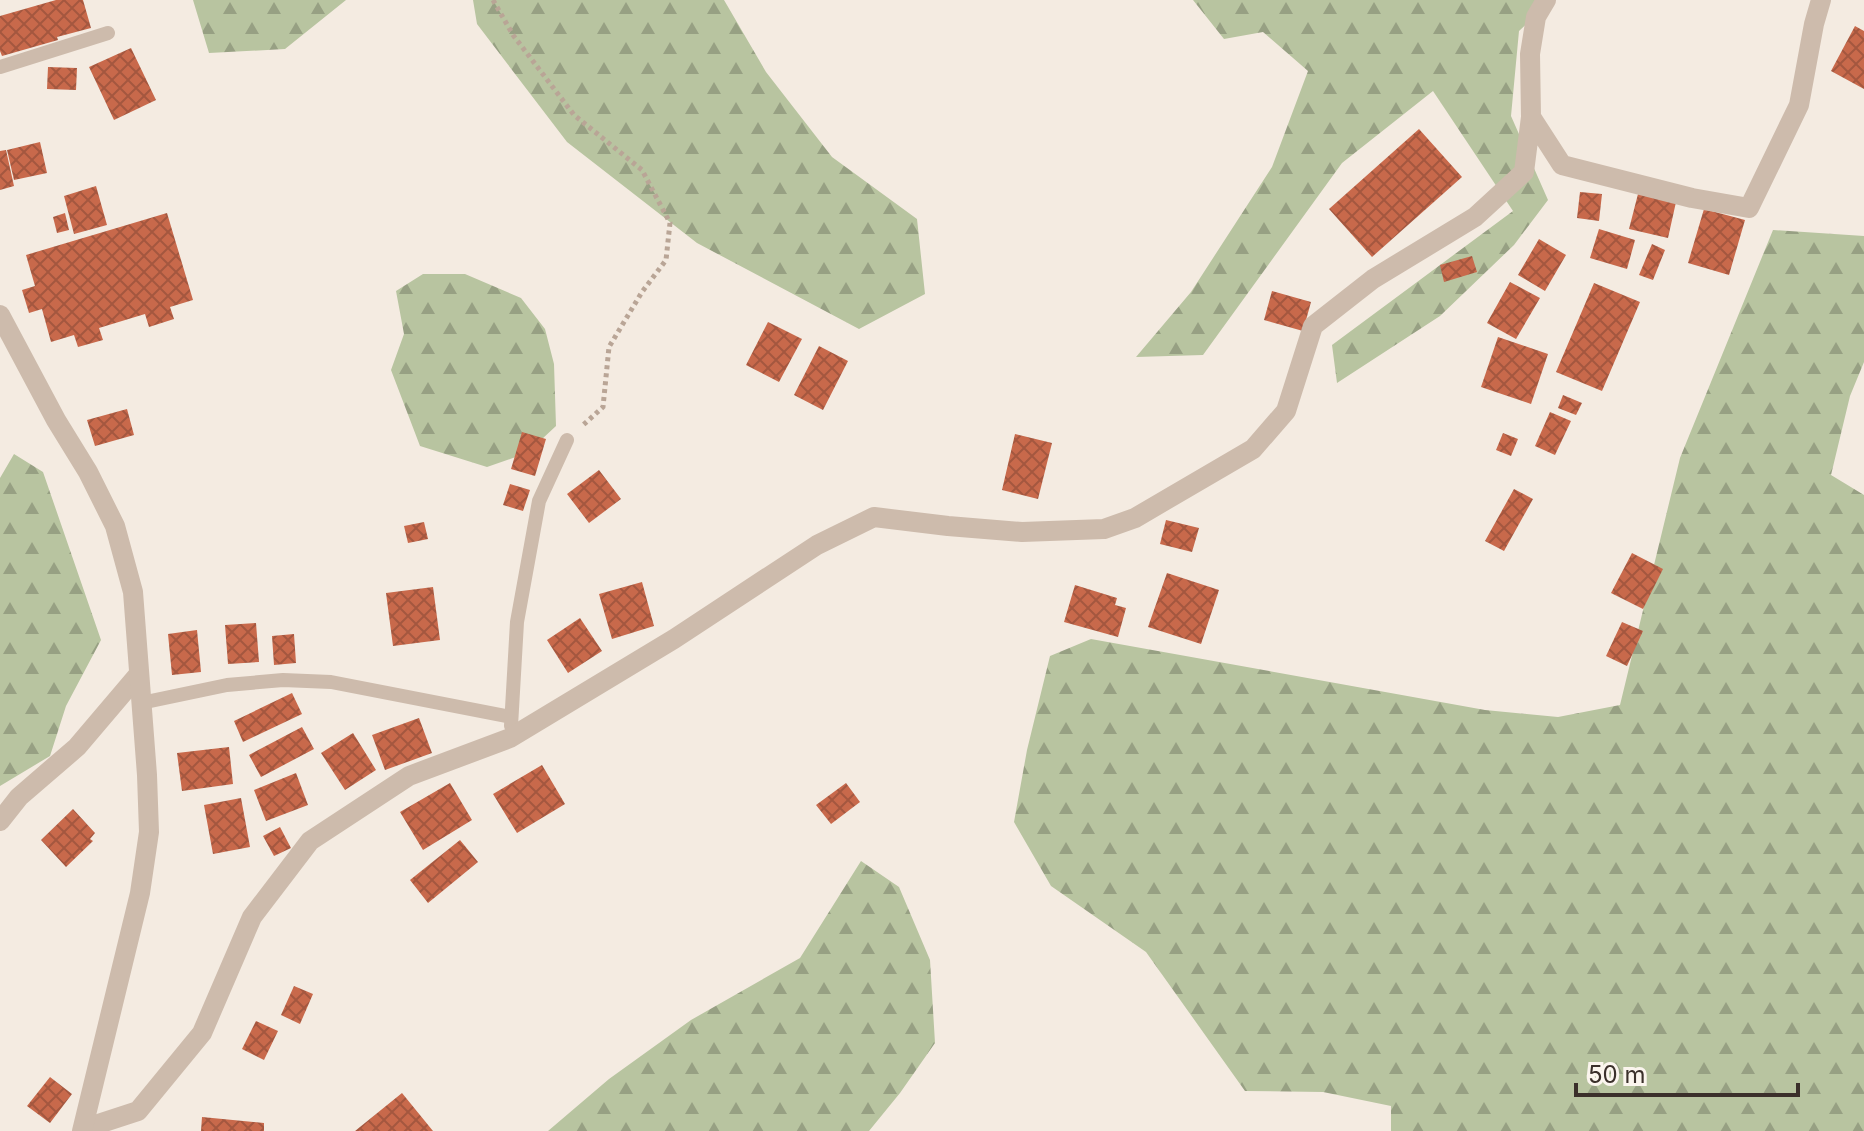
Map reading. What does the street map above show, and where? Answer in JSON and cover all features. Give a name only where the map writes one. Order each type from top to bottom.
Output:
[{"type":"street","points":[[82,1130],[138,1111],[202,1033],[252,917],[310,841],[409,776],[510,738],[674,639],[817,545],[874,517],[1022,532],[1104,529],[1135,518],[1253,449],[1286,411],[1313,326],[1373,279],[1475,217],[1524,172],[1531,117],[1530,54],[1536,17],[1546,0]]},
{"type":"street","points":[[1531,117],[1562,165],[1692,198],[1749,208],[1799,105],[1821,0]]},
{"type":"street","points":[[0,315],[115,526],[133,592],[149,832],[140,893],[82,1130]]},
{"type":"street","points":[[0,821],[19,797],[77,747],[139,674]]},
{"type":"lane","points":[[0,67],[108,33]]},
{"type":"lane","points":[[510,738],[517,622],[539,501],[567,440]]},
{"type":"lane","points":[[141,703],[227,685],[283,680],[331,682],[511,717]]},
{"type":"path","points":[[493,0],[513,35],[574,115],[642,170],[670,223],[666,260],[642,292],[609,347],[603,407],[567,440]]},
{"type":"green space","points":[[193,0],[346,0],[285,49],[209,53]]},
{"type":"green space","points":[[473,0],[724,0],[766,72],[832,157],[917,219],[925,294],[859,329],[697,243],[567,142],[477,24]]},
{"type":"green space","points":[[1193,0],[1552,0],[1519,31],[1511,116],[1548,200],[1514,245],[1440,316],[1337,383],[1332,345],[1513,211],[1433,91],[1342,163],[1203,355],[1136,357],[1191,292],[1272,167],[1308,71],[1263,32],[1224,39]]},
{"type":"green space","points":[[1773,230],[1864,236],[1864,362],[1850,396],[1831,475],[1864,495],[1864,1131],[1391,1131],[1391,1106],[1323,1092],[1245,1091],[1146,952],[1051,886],[1014,822],[1027,750],[1050,656],[1091,639],[1485,710],[1558,717],[1620,705],[1680,458]]},
{"type":"green space","points":[[423,274],[465,274],[521,298],[545,329],[554,364],[556,426],[527,453],[487,467],[420,446],[391,370],[404,334],[396,291]]},
{"type":"green space","points":[[14,454],[43,472],[101,640],[66,706],[50,756],[0,786],[0,478]]},
{"type":"green space","points":[[861,861],[899,887],[930,960],[935,1043],[869,1131],[548,1131],[609,1079],[691,1020],[800,958]]},
{"type":"building","points":[[56,0],[83,0],[91,28],[2,56],[0,16]]},
{"type":"building","points":[[1855,26],[1864,31],[1864,89],[1831,71]]},
{"type":"building","points":[[131,48],[156,100],[114,120],[89,67]]},
{"type":"building","points":[[48,67],[77,68],[76,90],[47,89]]},
{"type":"building","points":[[1419,129],[1462,177],[1372,257],[1329,209]]},
{"type":"building","points":[[40,142],[47,173],[14,180],[7,150]]},
{"type":"building","points":[[6,150],[14,186],[0,190],[0,151]]},
{"type":"building","points":[[96,186],[107,225],[74,234],[64,196]]},
{"type":"building","points":[[1580,192],[1602,194],[1599,221],[1577,218]]},
{"type":"building","points":[[1638,194],[1676,202],[1668,238],[1629,229]]},
{"type":"building","points":[[1704,209],[1745,220],[1729,275],[1688,263]]},
{"type":"building","points":[[65,213],[69,230],[57,233],[53,217]]},
{"type":"building","points":[[167,213],[193,300],[170,307],[174,319],[149,327],[145,314],[99,328],[103,340],[78,347],[74,335],[51,342],[42,309],[29,313],[22,290],[35,286],[26,255]]},
{"type":"building","points":[[1599,229],[1635,240],[1627,269],[1590,258]]},
{"type":"building","points":[[1539,239],[1566,255],[1545,291],[1518,275]]},
{"type":"building","points":[[1652,244],[1665,250],[1653,280],[1639,275]]},
{"type":"building","points":[[1472,256],[1477,272],[1444,282],[1440,265]]},
{"type":"building","points":[[1510,282],[1540,298],[1516,339],[1487,323]]},
{"type":"building","points":[[1594,283],[1640,302],[1602,391],[1556,372]]},
{"type":"building","points":[[1272,291],[1311,302],[1303,331],[1264,320]]},
{"type":"building","points":[[768,322],[802,339],[779,382],[746,365]]},
{"type":"building","points":[[1498,337],[1548,354],[1531,404],[1481,387]]},
{"type":"building","points":[[819,346],[848,361],[823,410],[794,395]]},
{"type":"building","points":[[1563,395],[1582,403],[1576,415],[1558,408]]},
{"type":"building","points":[[127,409],[134,435],[95,446],[87,420]]},
{"type":"building","points":[[1550,412],[1571,421],[1555,455],[1535,446]]},
{"type":"building","points":[[522,432],[546,439],[535,476],[511,469]]},
{"type":"building","points":[[1503,433],[1518,439],[1511,456],[1496,450]]},
{"type":"building","points":[[1015,434],[1052,443],[1038,499],[1002,490]]},
{"type":"building","points":[[599,470],[621,499],[589,523],[567,494]]},
{"type":"building","points":[[510,484],[530,490],[523,511],[503,505]]},
{"type":"building","points":[[1514,489],[1533,499],[1504,551],[1485,541]]},
{"type":"building","points":[[1166,520],[1199,528],[1192,552],[1160,544]]},
{"type":"building","points":[[424,522],[428,539],[408,543],[404,526]]},
{"type":"building","points":[[1632,553],[1663,569],[1643,609],[1611,593]]},
{"type":"building","points":[[1167,573],[1219,590],[1201,644],[1148,627]]},
{"type":"building","points":[[642,582],[654,626],[612,639],[599,594]]},
{"type":"building","points":[[1075,585],[1117,598],[1115,605],[1126,608],[1118,637],[1064,622]]},
{"type":"building","points":[[433,587],[440,640],[393,646],[386,593]]},
{"type":"building","points":[[580,618],[602,651],[568,673],[547,640]]},
{"type":"building","points":[[1622,622],[1643,631],[1627,666],[1606,656]]},
{"type":"building","points":[[256,623],[259,662],[228,664],[225,625]]},
{"type":"building","points":[[197,630],[201,672],[172,675],[168,634]]},
{"type":"building","points":[[294,634],[296,663],[274,665],[272,636]]},
{"type":"building","points":[[292,693],[302,714],[243,742],[234,721]]},
{"type":"building","points":[[419,718],[432,753],[385,770],[372,735]]},
{"type":"building","points":[[302,727],[314,749],[261,777],[249,755]]},
{"type":"building","points":[[353,733],[376,770],[345,790],[321,753]]},
{"type":"building","points":[[229,747],[233,784],[182,791],[177,753]]},
{"type":"building","points":[[542,765],[565,804],[517,833],[493,794]]},
{"type":"building","points":[[296,773],[308,805],[266,821],[254,790]]},
{"type":"building","points":[[450,783],[472,820],[423,850],[400,812]]},
{"type":"building","points":[[846,783],[860,802],[831,824],[816,805]]},
{"type":"building","points":[[241,798],[250,847],[213,854],[204,805]]},
{"type":"building","points":[[73,809],[95,833],[90,839],[93,841],[66,867],[41,840]]},
{"type":"building","points":[[280,827],[291,848],[274,856],[263,836]]},
{"type":"building","points":[[460,840],[478,862],[428,903],[410,880]]},
{"type":"building","points":[[294,986],[313,994],[300,1024],[281,1015]]},
{"type":"building","points":[[256,1021],[278,1031],[264,1060],[242,1049]]},
{"type":"building","points":[[50,1077],[72,1094],[50,1123],[27,1106]]},
{"type":"building","points":[[402,1093],[433,1131],[355,1131]]},
{"type":"building","points":[[202,1117],[264,1123],[264,1131],[201,1131]]}]
